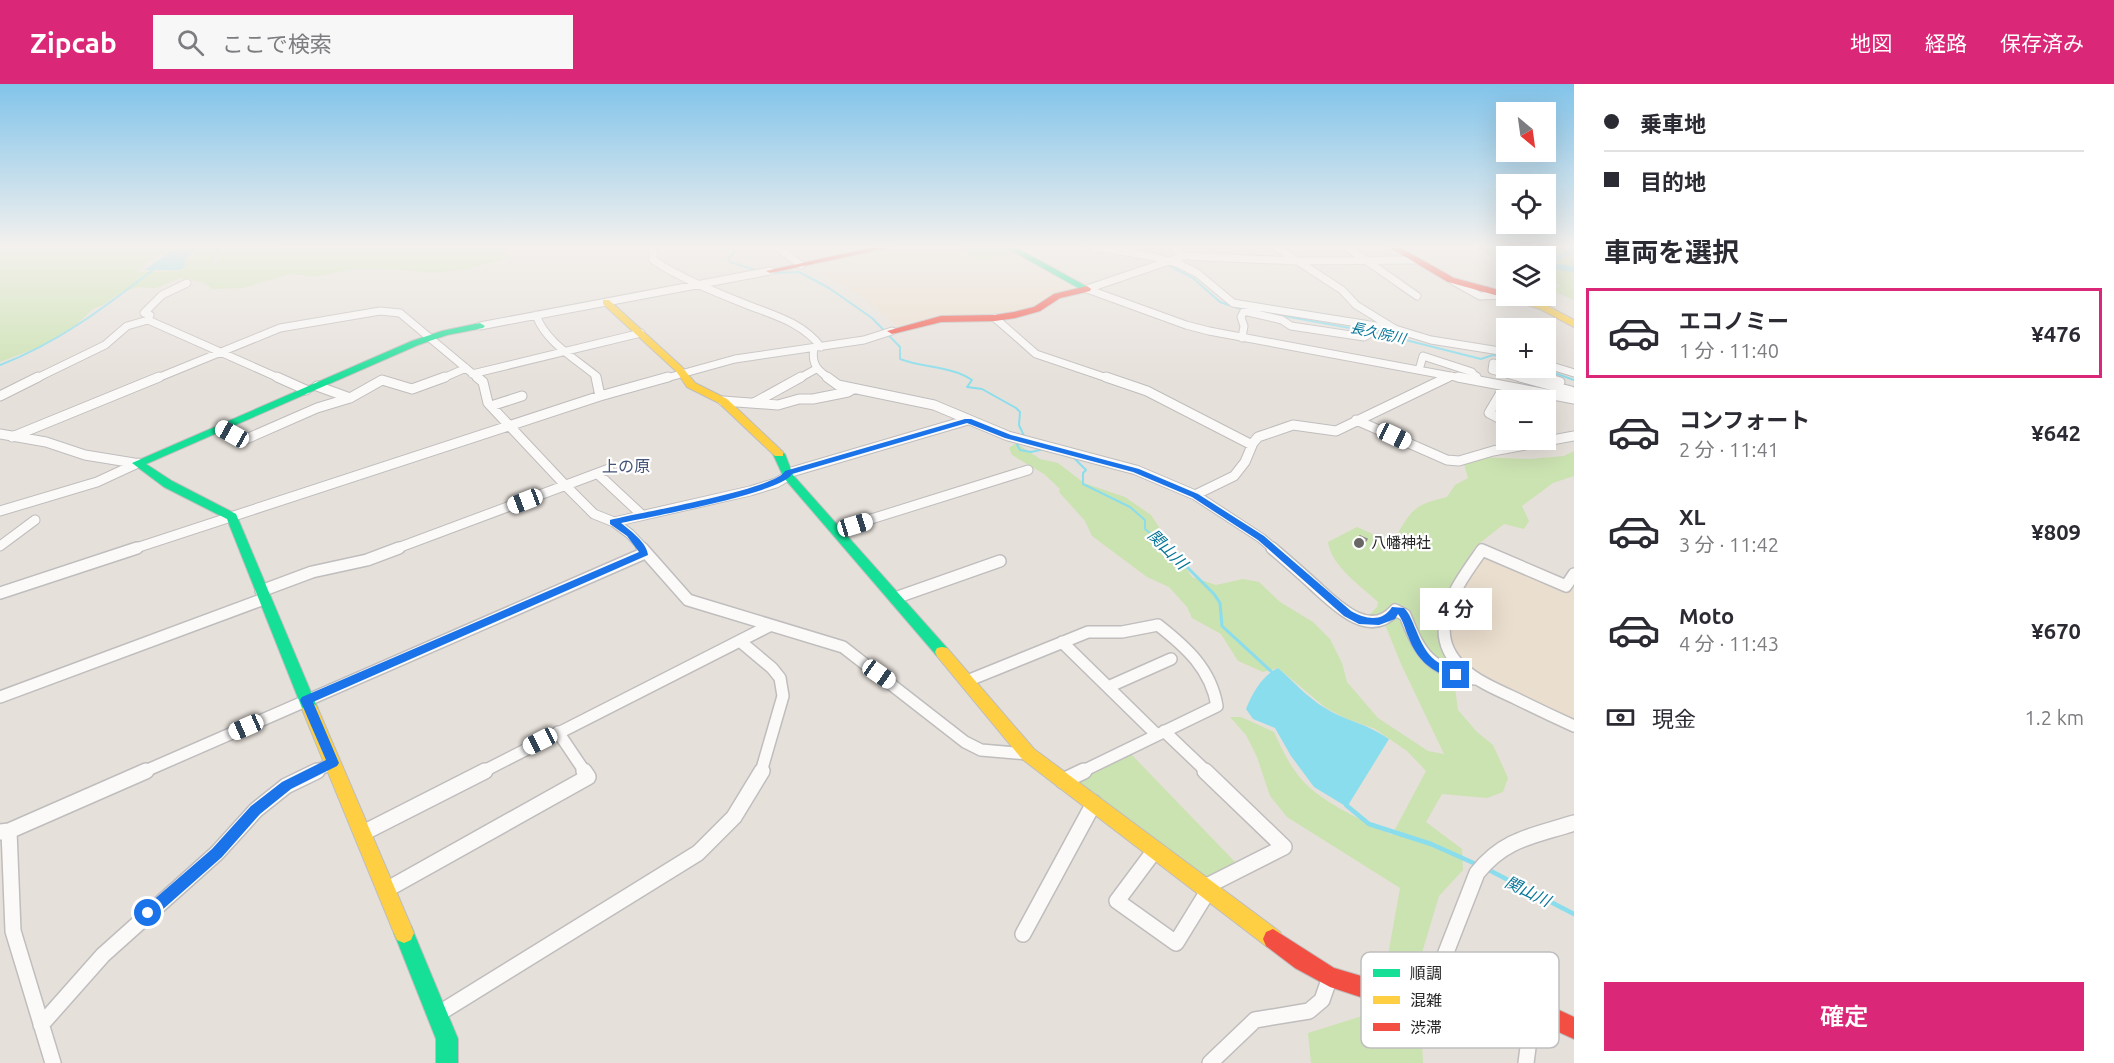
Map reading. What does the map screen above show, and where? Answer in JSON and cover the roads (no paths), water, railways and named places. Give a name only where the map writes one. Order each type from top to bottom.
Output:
[{"type":"street","points":[[148,320],[150,315],[144,313],[167,293]]},
{"type":"street","points":[[0,511],[97,482],[429,337],[656,293]]},
{"type":"street","points":[[718,293],[792,321],[815,338],[817,347],[812,358],[816,369],[838,385],[934,405],[1008,436],[1136,470],[1195,495],[1261,538],[1347,614],[1363,622],[1379,621],[1391,617],[1395,610],[1400,610],[1405,615],[1418,649],[1431,664],[1442,671],[1474,679]]},
{"type":"street","points":[[0,593],[510,425],[683,372],[735,359],[864,340],[941,319],[995,318],[1031,311],[1057,296],[1071,293]]},
{"type":"street","points":[[1097,293],[1186,325],[1242,338],[1504,386],[1573,392]]},
{"type":"street","points":[[1221,293],[1233,303],[1393,330],[1440,342],[1496,350]]},
{"type":"street","points":[[1345,293],[1356,305],[1393,330]]},
{"type":"street","points":[[1412,293],[1417,296]]},
{"type":"street","points":[[606,302],[683,372],[691,385],[723,401],[781,457],[788,474],[1028,754],[1302,961],[1330,977],[1361,987]]},
{"type":"street","points":[[1540,306],[1574,324]]},
{"type":"street","points":[[12,437],[280,328],[380,311],[403,314],[483,382],[485,396],[491,406],[565,485],[594,514],[614,522],[630,534],[688,600],[843,647],[958,736],[981,750],[1028,754]]},
{"type":"street","points":[[1242,338],[1244,326],[1241,317],[1244,311],[1282,320],[1291,326],[1364,337],[1368,335],[1362,331],[1368,329],[1386,332],[1393,330]]},
{"type":"street","points":[[536,315],[540,326],[595,375],[600,396]]},
{"type":"street","points":[[995,318],[1036,354],[1147,391],[1252,445]]},
{"type":"street","points":[[0,396],[105,345],[127,326],[148,320],[220,352],[311,388],[350,398]]},
{"type":"street","points":[[221,427],[244,440],[317,408],[350,398],[367,390],[378,381],[382,380],[412,389],[469,371],[641,333]]},
{"type":"street","points":[[1419,370],[1423,356],[1472,372],[1478,381]]},
{"type":"street","points":[[1556,367],[1574,373]]},
{"type":"street","points":[[754,403],[816,369]]},
{"type":"street","points":[[1195,495],[1222,483],[1239,472],[1258,437],[1293,425],[1336,431],[1391,406],[1428,385],[1451,376]]},
{"type":"street","points":[[1521,378],[1573,392]]},
{"type":"street","points":[[1545,378],[1573,392]]},
{"type":"street","points":[[1502,390],[1504,386]]},
{"type":"street","points":[[723,401],[778,405],[854,389]]},
{"type":"street","points":[[491,406],[522,396]]},
{"type":"street","points":[[1496,400],[1489,413],[1496,417]]},
{"type":"street","points":[[614,522],[750,491],[776,483],[788,474],[968,420]]},
{"type":"street","points":[[1356,420],[1447,460],[1459,460],[1496,450]]},
{"type":"street","points":[[0,434],[46,442],[85,455],[138,464],[168,484],[232,517],[262,595],[438,1014],[447,1039],[447,1063]]},
{"type":"street","points":[[1556,438],[1574,436]]},
{"type":"street","points":[[0,697],[262,595],[312,572],[367,560],[609,470]]},
{"type":"street","points":[[836,530],[1028,470]]},
{"type":"street","points":[[598,474],[642,515]]},
{"type":"street","points":[[0,546],[35,520]]},
{"type":"street","points":[[1574,574],[1566,586],[1482,550],[1453,596],[1445,619],[1444,645],[1463,671],[1474,679],[1574,726]]},
{"type":"street","points":[[53,1063],[13,931],[5,832],[645,553]]},
{"type":"street","points":[[895,598],[1000,561]]},
{"type":"street","points":[[967,681],[1088,632],[1122,632],[1158,625],[1177,641],[1207,675],[1216,696],[1217,706],[1063,781]]},
{"type":"street","points":[[363,832],[769,626]]},
{"type":"street","points":[[438,1014],[698,853],[734,817],[763,769],[783,696],[780,678],[772,668],[741,642]]},
{"type":"street","points":[[1062,642],[1108,687],[1284,847],[1206,890],[1176,942],[1118,901],[1155,850]]},
{"type":"street","points":[[1108,687],[1171,659]]},
{"type":"street","points":[[386,890],[588,777],[558,732]]},
{"type":"street","points":[[41,1025],[103,955],[217,853],[256,810],[286,786],[333,763]]},
{"type":"street","points":[[1023,934],[1094,803]]},
{"type":"street","points":[[1446,952],[1477,873],[1490,856],[1519,838],[1553,831],[1574,823]]},
{"type":"street","points":[[1210,1063],[1255,1020],[1309,1011],[1322,1000],[1330,977]]},
{"type":"street","points":[[1559,1021],[1574,1028]]},
{"type":"street","points":[[1526,1063],[1528,1048]]},
{"type":"water","points":[[1278,668],[1325,708],[1373,729],[1389,739],[1347,807],[1314,787],[1291,756],[1275,728],[1253,719],[1246,709],[1259,685],[1267,675]]},
{"type":"waterway","points":[[0,365],[61,335],[122,293]]},
{"type":"waterway","name":"関山川","points":[[836,293],[872,318],[900,347],[900,359],[964,375],[972,380],[967,387],[982,389],[1016,408],[1020,412],[1019,425],[1025,438]]},
{"type":"waterway","name":"長久院川","points":[[1210,293],[1220,302],[1244,310]]},
{"type":"waterway","name":"長久院川","points":[[1280,318],[1284,316],[1361,330]]},
{"type":"waterway","name":"長久院川","points":[[1370,331],[1481,359],[1496,356]]},
{"type":"waterway","name":"長久院川","points":[[1556,373],[1574,380]]},
{"type":"waterway","name":"関山川","points":[[1021,442],[1017,445],[1020,450],[1031,452],[1044,449]]},
{"type":"waterway","name":"関山川","points":[[1073,457],[1086,470],[1083,473],[1083,484],[1130,507],[1145,520],[1145,529],[1170,549]]},
{"type":"waterway","name":"関山川","points":[[1168,548],[1214,594],[1220,603],[1222,626],[1274,674]]},
{"type":"waterway","name":"関山川","points":[[1346,805],[1369,824],[1431,844],[1478,865]]},
{"type":"waterway","name":"関山川","points":[[1487,869],[1574,914]]},
{"type":"place","name":"八幡神社","points":[[1359,543]]},
{"type":"district","name":"上の原","points":[[626,466]]}]
